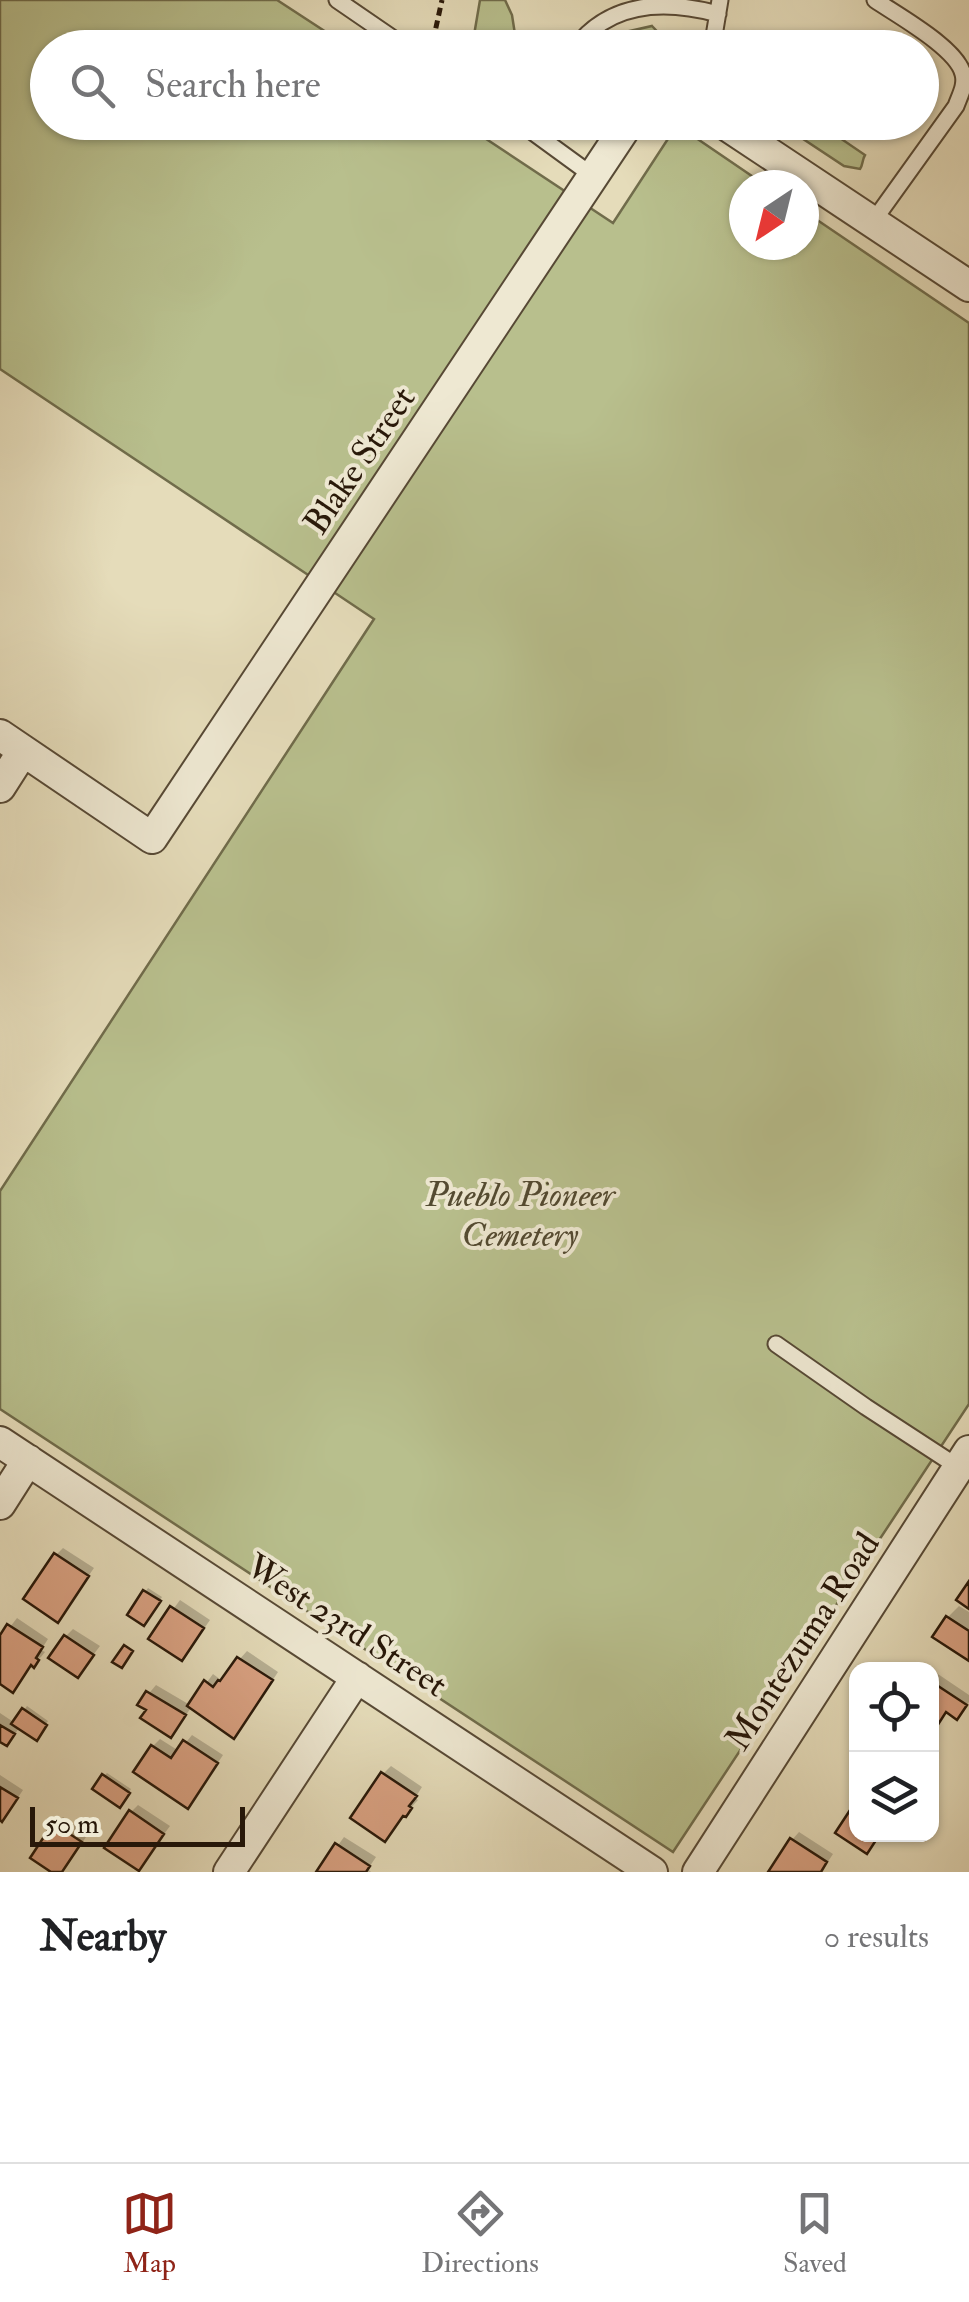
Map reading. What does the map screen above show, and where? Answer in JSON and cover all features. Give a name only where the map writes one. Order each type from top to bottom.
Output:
[{"type":"street","name":"Blake Street","points":[[12,743],[152,838],[618,140]]},
{"type":"street","points":[[749,140],[969,286]]},
{"type":"street","points":[[0,787],[12,743]]},
{"type":"street","name":"West 23rd Street","points":[[0,1442],[652,1872]]},
{"type":"street","name":"Montezuma Road","points":[[698,1872],[964,1459]]},
{"type":"street","points":[[0,1504],[28,1460]]},
{"type":"street","points":[[229,1872],[357,1677]]},
{"type":"lane","points":[[337,0],[381,30]]},
{"type":"lane","points":[[590,30],[605,18],[637,4],[681,0],[719,7]]},
{"type":"lane","points":[[875,0],[918,30]]},
{"type":"lane","points":[[939,45],[956,60],[964,87],[939,130]]},
{"type":"lane","points":[[544,140],[593,176]]},
{"type":"lane","points":[[872,223],[932,140]]},
{"type":"lane","points":[[776,1344],[866,1407],[964,1459]]},
{"type":"path","points":[[435,30],[442,0]]},
{"type":"green space","name":"Pueblo Pioneer Cemetery","points":[[0,0],[277,0],[323,30],[30,30],[30,140],[488,140],[613,223],[667,140],[699,140],[743,170],[729,170],[729,260],[819,260],[819,221],[969,323],[969,1404],[673,1852],[0,1409],[0,1191],[374,619],[0,369]]},
{"type":"green space","points":[[480,0],[505,0],[514,30],[475,30]]},
{"type":"green space","points":[[805,140],[843,140],[865,155],[860,169],[844,166]]},
{"type":"building","points":[[54,1553],[89,1576],[58,1623],[23,1599]]},
{"type":"building","points":[[969,1581],[969,1609],[956,1600]]},
{"type":"building","points":[[143,1590],[161,1601],[144,1626],[127,1615]]},
{"type":"building","points":[[170,1606],[204,1628],[182,1661],[148,1639]]},
{"type":"building","points":[[946,1616],[969,1631],[969,1661],[932,1637]]},
{"type":"building","points":[[7,1624],[43,1647],[34,1668],[31,1665],[13,1693],[0,1684],[0,1635]]},
{"type":"building","points":[[64,1635],[94,1655],[78,1678],[48,1658]]},
{"type":"building","points":[[124,1645],[133,1651],[122,1668],[112,1662]]},
{"type":"building","points":[[237,1657],[273,1680],[234,1739],[187,1706],[204,1680],[213,1687]]},
{"type":"building","points":[[939,1687],[967,1705],[957,1720],[946,1712],[939,1723]]},
{"type":"building","points":[[146,1691],[186,1715],[171,1738],[140,1718],[146,1710],[137,1705]]},
{"type":"building","points":[[22,1708],[47,1725],[37,1741],[11,1724]]},
{"type":"building","points":[[0,1725],[15,1734],[7,1746],[0,1742]]},
{"type":"building","points":[[183,1740],[218,1763],[188,1809],[133,1772],[151,1745],[171,1758]]},
{"type":"building","points":[[381,1772],[417,1796],[385,1842],[350,1818]]},
{"type":"building","points":[[102,1774],[130,1793],[120,1808],[92,1789]]},
{"type":"building","points":[[0,1787],[18,1798],[2,1822],[0,1820]]},
{"type":"building","points":[[129,1810],[164,1834],[139,1871],[104,1848]]},
{"type":"building","points":[[849,1812],[849,1842],[875,1842],[867,1854],[835,1833]]},
{"type":"building","points":[[53,1823],[82,1842],[62,1872],[51,1872],[30,1858]]},
{"type":"building","points":[[790,1838],[827,1862],[821,1872],[768,1872]]},
{"type":"building","points":[[335,1843],[370,1866],[366,1872],[316,1872]]}]
